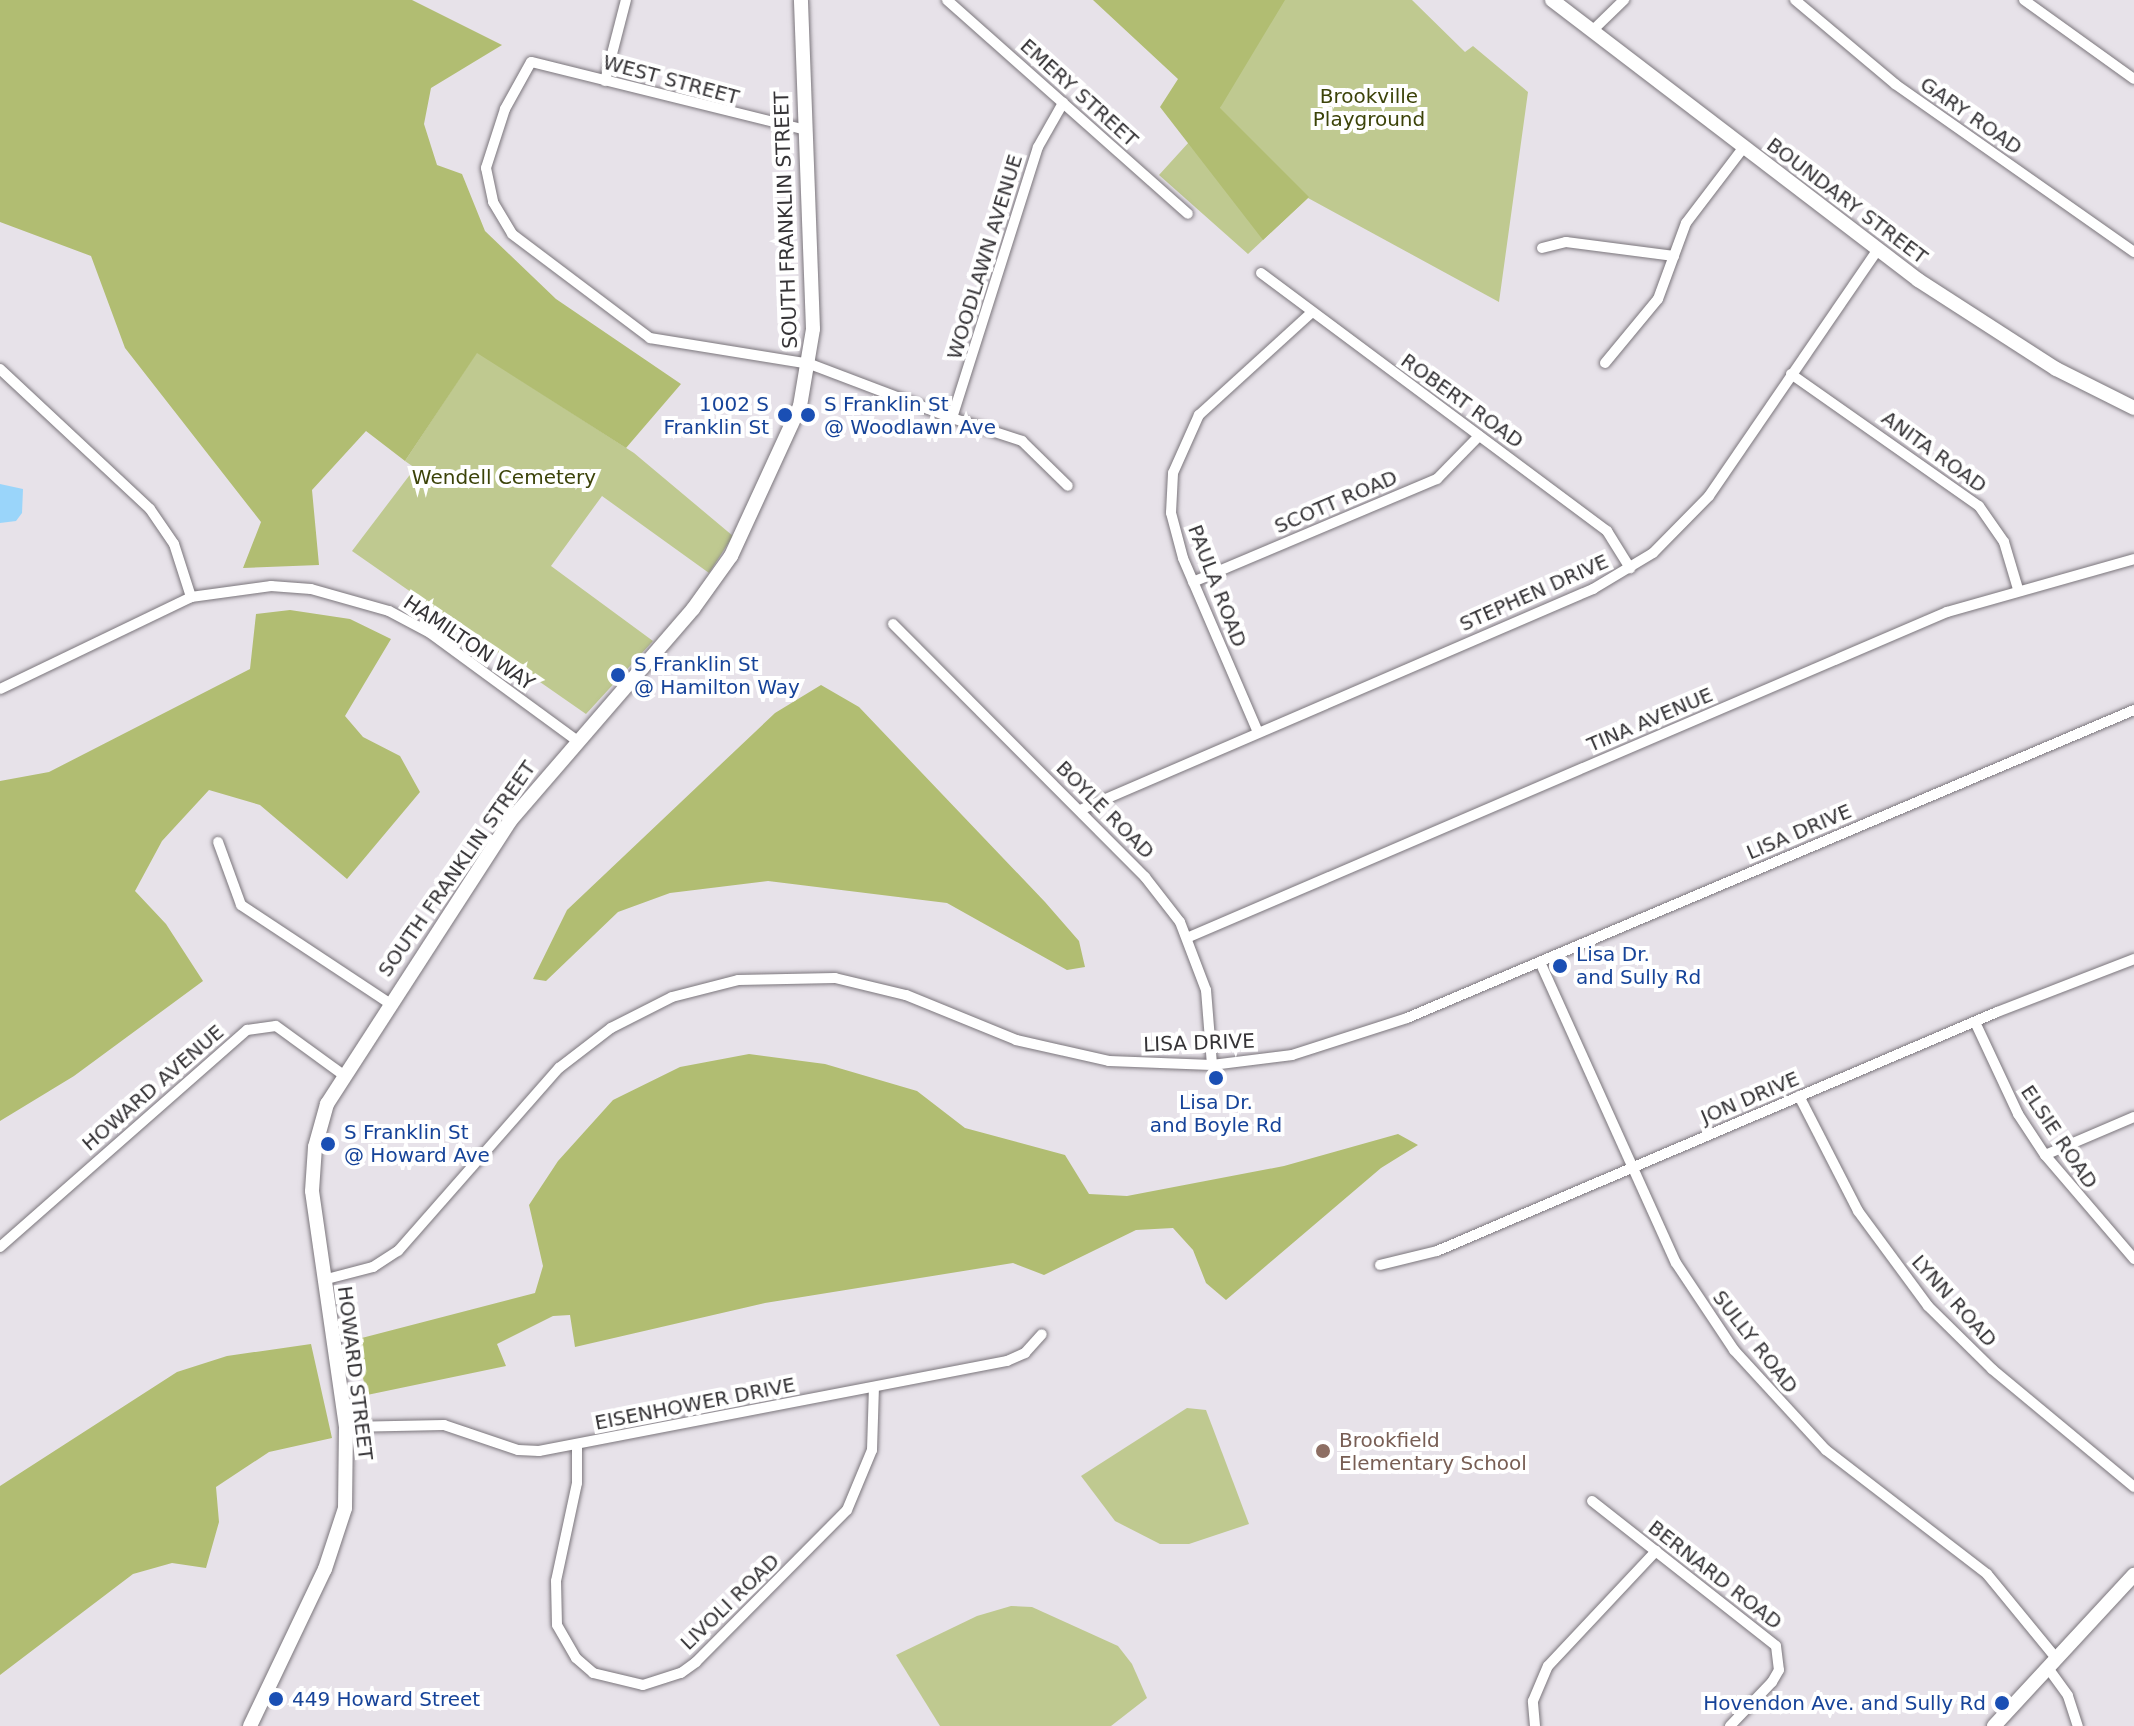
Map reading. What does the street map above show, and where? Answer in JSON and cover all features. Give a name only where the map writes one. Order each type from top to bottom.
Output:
[{"type":"main road","name":"SOUTH FRANKLIN STREET","points":[[327,1104],[342,1074],[510,821],[576,740],[693,609],[731,556],[790,434],[810,364],[812,282],[802,129],[801,0]]},
{"type":"main road","name":"BOUNDARY STREET","points":[[1552,0],[1877,251],[2056,369],[2134,408]]},
{"type":"main road","name":"HOWARD STREET","points":[[250,1726],[337,1537],[348,1476],[346,1427],[323,1280],[312,1169],[327,1104]]},
{"type":"main road","points":[[1994,1726],[2134,1575]]},
{"type":"street","points":[[605,81],[626,0]]},
{"type":"street","name":"EMERY STREET","points":[[947,0],[1188,214]]},
{"type":"street","points":[[1592,31],[1624,0]]},
{"type":"street","name":"GARY ROAD","points":[[1795,0],[1895,84],[2134,252]]},
{"type":"street","points":[[2024,0],[2134,79]]},
{"type":"street","name":"WEST STREET","points":[[802,129],[531,62],[505,109],[486,168],[493,202],[512,234],[650,338],[810,364]]},
{"type":"street","name":"WOODLAWN AVENUE","points":[[952,418],[1038,147],[1063,103]]},
{"type":"street","points":[[1605,363],[1658,299],[1686,223],[1744,147]]},
{"type":"street","points":[[1542,248],[1566,242],[1674,256]]},
{"type":"street","name":"STEPHEN DRIVE","points":[[1080,810],[1630,568],[1695,515],[1877,251]]},
{"type":"street","name":"ROBERT ROAD","points":[[1261,273],[1607,531],[1630,568]]},
{"type":"street","name":"PAULA ROAD","points":[[1257,730],[1193,582],[1171,513],[1173,473],[1186,436],[1215,398],[1312,312]]},
{"type":"street","points":[[810,364],[1022,441],[1068,486]]},
{"type":"street","points":[[0,369],[150,509],[174,544],[191,597]]},
{"type":"street","name":"ANITA ROAD","points":[[1791,374],[1979,506],[2004,542],[2018,589]]},
{"type":"street","name":"SCOTT ROAD","points":[[1193,582],[1437,479],[1479,436]]},
{"type":"street","name":"TINA AVENUE","points":[[1189,937],[1947,612],[2018,589],[2134,559]]},
{"type":"street","name":"HAMILTON WAY","points":[[0,689],[191,597],[234,589],[298,588],[349,596],[389,611],[430,633],[576,740]]},
{"type":"street","name":"BOYLE ROAD","points":[[893,624],[1145,877],[1189,937],[1206,990],[1212,1065]]},
{"type":"street","name":"LISA DRIVE","points":[[323,1280],[373,1267],[398,1251],[537,1090],[586,1045],[640,1012],[709,986],[770,976],[835,978],[906,995],[1048,1048],[1130,1063],[1212,1065],[1330,1046],[1540,962],[2134,710]]},
{"type":"street","points":[[218,842],[241,905],[389,1003]]},
{"type":"street","name":"JON DRIVE","points":[[1380,1265],[1437,1251],[1975,1022],[2134,959]]},
{"type":"street","name":"SULLY ROAD","points":[[1540,962],[1630,1169],[1686,1280],[1772,1396],[1844,1465],[1987,1574],[2052,1663],[2078,1726]]},
{"type":"street","name":"ELSIE ROAD","points":[[1975,1022],[2006,1091],[2045,1155],[2134,1259]]},
{"type":"street","name":"HOWARD AVENUE","points":[[0,1247],[247,1030],[276,1026],[342,1074]]},
{"type":"street","name":"LYNN ROAD","points":[[1799,1096],[1858,1211],[1928,1306],[1992,1369],[2134,1487]]},
{"type":"street","points":[[2045,1155],[2134,1117]]},
{"type":"street","name":"EISENHOWER DRIVE","points":[[346,1427],[444,1425],[518,1450],[577,1446],[1007,1361],[1025,1353],[1042,1334]]},
{"type":"street","name":"LIVOLI ROAD","points":[[577,1446],[577,1483],[556,1581],[557,1625],[576,1658],[593,1673],[624,1685],[643,1685],[672,1677],[696,1662],[847,1510],[872,1450],[874,1388]]},
{"type":"street","name":"BERNARD ROAD","points":[[1592,1501],[1776,1646],[1779,1670],[1772,1682],[1730,1726]]},
{"type":"street","points":[[1535,1726],[1533,1701],[1548,1666],[1656,1551]]},
{"type":"green space","points":[[0,0],[412,0],[502,45],[431,88],[424,124],[437,165],[462,174],[485,231],[556,299],[681,384],[626,448],[477,353],[405,461],[366,431],[312,490],[319,565],[243,568],[261,522],[125,348],[91,256],[0,222]]},
{"type":"green space","points":[[1093,0],[1285,0],[1220,108],[1309,197],[1263,240],[1160,107],[1178,79]]},
{"type":"green space","name":"Brookville Playground","points":[[1253,0],[1412,0],[1465,52],[1473,46],[1528,92],[1499,302],[1308,198],[1248,254],[1159,175],[1220,108]]},
{"type":"green space","name":"Wendell Cemetery","points":[[477,352],[634,453],[733,536],[709,573],[602,496],[551,566],[653,641],[586,714],[352,551],[415,468],[405,461]]},
{"type":"green space","points":[[290,610],[350,619],[391,639],[345,716],[363,737],[400,756],[420,792],[347,879],[260,805],[209,790],[162,841],[135,891],[166,924],[203,981],[74,1076],[0,1121],[0,781],[49,772],[250,669],[256,614]]},
{"type":"green space","points":[[821,685],[859,707],[1045,902],[1079,941],[1085,967],[1067,970],[947,903],[768,881],[670,893],[618,912],[546,981],[533,979],[567,910],[775,713]]},
{"type":"green space","points":[[749,1054],[825,1064],[917,1091],[965,1128],[1065,1155],[1089,1194],[1127,1196],[1284,1166],[1398,1134],[1418,1145],[1381,1168],[1226,1300],[1206,1283],[1193,1250],[1173,1228],[1136,1230],[1044,1275],[1013,1263],[765,1303],[575,1347],[570,1315],[553,1316],[497,1344],[506,1366],[367,1395],[354,1340],[535,1293],[543,1266],[529,1205],[558,1161],[613,1100],[680,1067]]},
{"type":"green space","points":[[311,1344],[332,1438],[269,1452],[216,1487],[219,1522],[206,1568],[172,1563],[133,1574],[0,1675],[0,1486],[177,1372],[227,1356]]},
{"type":"green space","points":[[1187,1408],[1206,1410],[1249,1524],[1189,1544],[1160,1544],[1115,1521],[1081,1476]]},
{"type":"green space","points":[[1011,1606],[1032,1607],[1118,1646],[1132,1664],[1147,1698],[1111,1726],[940,1726],[896,1655],[977,1616]]},
{"type":"water","points":[[0,484],[23,489],[22,513],[16,521],[0,523]]},
{"type":"place","name":"1002 S Franklin St","points":[[785,415]]},
{"type":"place","name":"S Franklin St @ Woodlawn Ave","points":[[808,415]]},
{"type":"place","name":"S Franklin St @ Hamilton Way","points":[[618,675]]},
{"type":"place","name":"Lisa Dr. and Sully Rd","points":[[1560,966]]},
{"type":"place","name":"Lisa Dr. and Boyle Rd","points":[[1216,1078]]},
{"type":"place","name":"S Franklin St @ Howard Ave","points":[[328,1144]]},
{"type":"place","name":"Brookfield Elementary School","points":[[1323,1451]]},
{"type":"place","name":"449 Howard Street","points":[[276,1699]]},
{"type":"place","name":"Hovendon Ave. and Sully Rd","points":[[2002,1703]]}]
